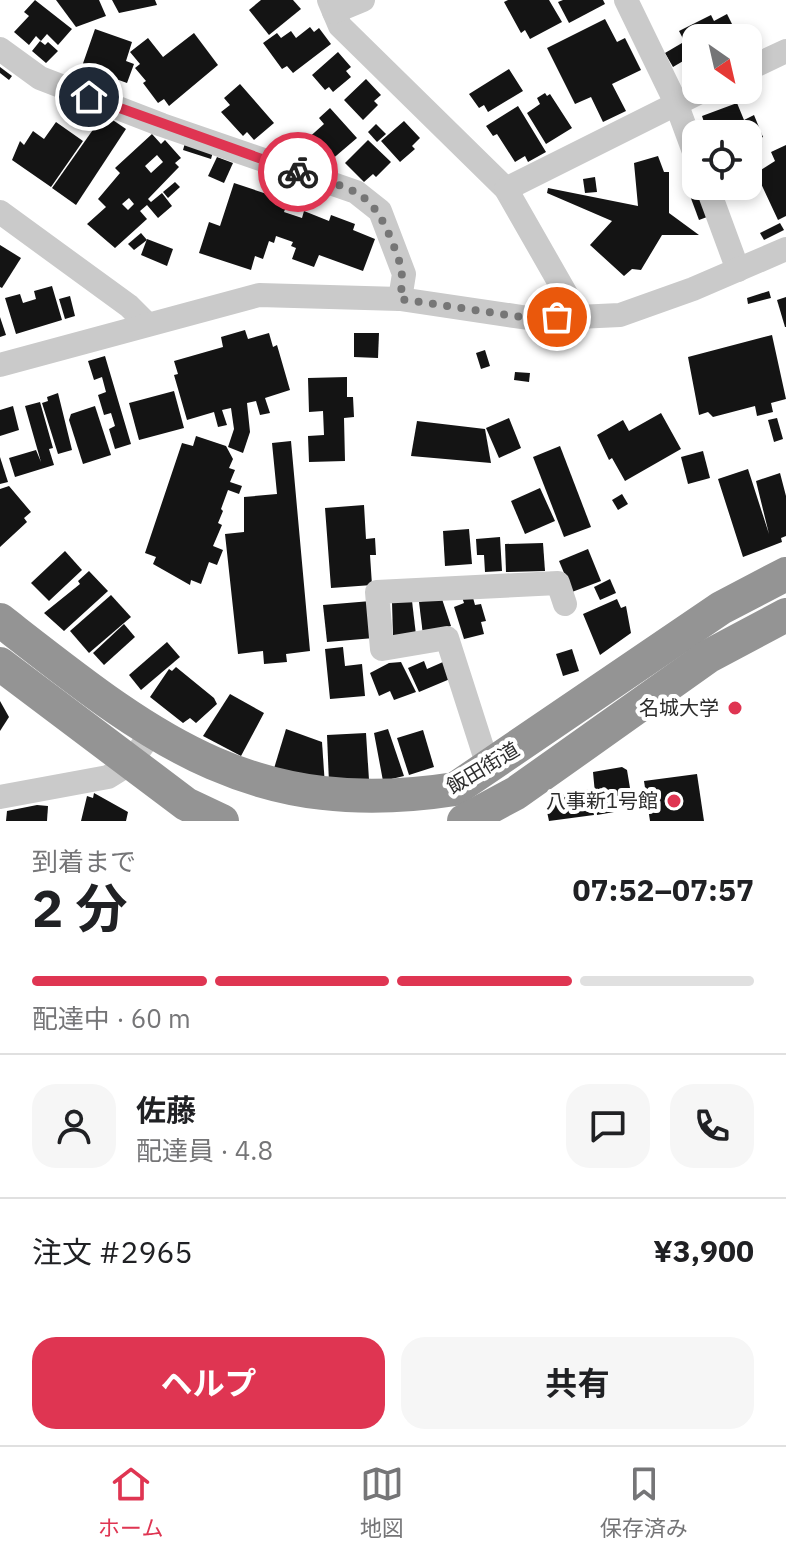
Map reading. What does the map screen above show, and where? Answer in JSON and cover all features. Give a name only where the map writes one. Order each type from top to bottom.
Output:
[{"type":"highway","name":"飯田街道","points":[[0,664],[138,751],[238,793],[267,803],[318,812],[354,812],[425,800],[455,789],[489,769],[721,608],[786,574]]},
{"type":"highway","name":"飯田街道","points":[[464,821],[516,793],[709,656],[786,615]]},
{"type":"highway","name":"飯田街道","points":[[0,620],[138,751],[186,804],[222,821]]},
{"type":"street","points":[[363,0],[332,6],[340,26],[506,189],[578,315]]},
{"type":"street","points":[[626,0],[682,120]]},
{"type":"street","points":[[0,49],[40,78],[162,125],[356,192],[380,211],[404,274],[400,299]]},
{"type":"street","points":[[762,62],[786,51]]},
{"type":"street","points":[[506,189],[682,100]]},
{"type":"street","points":[[712,200],[738,270]]},
{"type":"street","points":[[0,212],[129,306],[146,323]]},
{"type":"street","points":[[0,365],[146,323],[259,295],[400,299],[535,319],[620,315],[786,249]]},
{"type":"street","points":[[489,769],[447,638],[382,649],[377,592],[558,583],[565,604]]},
{"type":"street","points":[[0,797],[108,777],[138,751]]},
{"type":"building","points":[[35,0],[72,29],[58,45],[47,34],[41,41],[36,36],[29,45],[14,32],[29,16],[24,12]]},
{"type":"building","points":[[56,0],[99,0],[106,16],[76,27]]},
{"type":"building","points":[[112,0],[155,0],[157,5],[119,13]]},
{"type":"building","points":[[261,0],[293,0],[301,9],[269,35],[249,10]]},
{"type":"building","points":[[549,0],[562,22],[530,39],[525,30],[521,33],[504,2]]},
{"type":"building","points":[[603,0],[605,4],[569,23],[558,2]]},
{"type":"building","points":[[727,14],[732,24],[693,24],[711,15],[714,21]]},
{"type":"building","points":[[605,19],[617,42],[625,38],[641,70],[612,84],[626,111],[603,122],[591,97],[575,104],[547,48]]},
{"type":"building","points":[[310,27],[314,32],[319,28],[331,44],[293,73],[287,66],[282,69],[263,43],[277,33],[281,38],[291,31],[296,38]]},
{"type":"building","points":[[95,29],[132,42],[126,61],[134,64],[127,83],[102,74],[101,79],[80,72]]},
{"type":"building","points":[[194,33],[218,65],[169,106],[164,99],[158,103],[143,83],[146,81],[135,68],[140,64],[130,52],[148,38],[163,57]]},
{"type":"building","points":[[40,41],[45,45],[48,42],[58,51],[46,63],[32,51]]},
{"type":"building","points":[[682,43],[682,62],[673,67],[665,53]]},
{"type":"building","points":[[338,52],[351,67],[346,71],[351,77],[333,92],[329,87],[325,90],[312,75]]},
{"type":"building","points":[[0,67],[12,76],[9,80],[0,73]]},
{"type":"building","points":[[509,69],[523,91],[488,112],[484,105],[479,108],[469,94]]},
{"type":"building","points":[[366,79],[381,95],[374,101],[378,105],[363,120],[344,100]]},
{"type":"building","points":[[240,84],[274,123],[254,140],[247,132],[243,136],[221,112],[230,105],[224,98]]},
{"type":"building","points":[[545,93],[547,96],[550,94],[572,128],[546,144],[527,113],[540,104],[537,98]]},
{"type":"building","points":[[737,104],[744,120],[703,120],[702,116]]},
{"type":"building","points":[[518,106],[546,152],[528,162],[525,156],[515,162],[497,134],[493,136],[486,126]]},
{"type":"building","points":[[330,108],[357,138],[323,167],[315,159],[310,163],[305,156],[302,159],[290,145],[301,135],[306,140],[324,124],[319,118]]},
{"type":"building","points":[[104,114],[126,129],[76,205],[52,188]]},
{"type":"building","points":[[404,121],[420,138],[412,146],[415,149],[400,162],[381,141]]},
{"type":"building","points":[[56,122],[83,141],[51,187],[12,160],[20,141],[24,145],[33,131],[44,139]]},
{"type":"building","points":[[376,124],[386,134],[377,142],[368,132]]},
{"type":"building","points":[[152,134],[161,144],[165,140],[181,158],[175,163],[179,167],[148,199],[151,202],[162,193],[172,206],[158,218],[147,205],[140,211],[147,219],[115,248],[87,224],[106,207],[98,199],[120,173],[115,168]],"holes":[[[157,155],[163,162],[151,173],[145,166]],[[129,198],[134,204],[128,210],[122,204]]]},
{"type":"building","points":[[368,140],[391,162],[376,177],[373,174],[364,182],[345,163]]},
{"type":"building","points":[[185,143],[213,152],[211,159],[183,150]]},
{"type":"building","points":[[786,145],[786,216],[778,220],[762,186],[762,169],[775,161],[771,152]]},
{"type":"building","points":[[658,156],[664,172],[669,172],[669,213],[699,235],[662,235],[641,270],[632,269],[624,276],[590,245],[612,221],[547,193],[548,188],[638,206],[634,163]]},
{"type":"building","points":[[217,157],[233,163],[224,183],[208,176]]},
{"type":"building","points":[[595,177],[597,192],[585,193],[583,179]]},
{"type":"building","points":[[175,182],[180,187],[168,198],[163,192]]},
{"type":"building","points":[[234,183],[288,201],[284,212],[302,218],[304,211],[329,221],[331,215],[355,224],[353,230],[375,239],[363,271],[319,255],[314,267],[292,259],[296,248],[291,246],[293,242],[276,236],[274,243],[269,241],[263,259],[255,256],[251,270],[199,253],[209,222],[220,226]]},
{"type":"building","points":[[692,200],[701,200],[707,217],[699,220]]},
{"type":"building","points":[[780,223],[784,230],[764,240],[760,233]]},
{"type":"building","points":[[141,233],[147,240],[134,250],[128,244]]},
{"type":"building","points":[[147,239],[173,249],[167,266],[141,255]]},
{"type":"building","points":[[0,245],[21,258],[2,288],[0,287]]},
{"type":"building","points":[[52,286],[62,320],[16,334],[5,298],[20,294],[23,303],[36,299],[34,291]]},
{"type":"building","points":[[769,291],[771,298],[748,304],[747,298]]},
{"type":"building","points":[[70,296],[75,316],[65,319],[59,299]]},
{"type":"building","points":[[786,297],[786,327],[785,327],[777,300]]},
{"type":"building","points":[[0,317],[6,335],[0,337]]},
{"type":"building","points":[[245,330],[248,339],[269,333],[273,347],[277,345],[290,390],[265,398],[270,413],[260,415],[256,401],[247,403],[250,432],[243,453],[228,447],[234,429],[231,408],[222,410],[227,425],[218,427],[214,412],[187,420],[174,375],[178,374],[174,361],[223,347],[221,337]]},
{"type":"building","points":[[354,333],[379,333],[378,358],[354,357]]},
{"type":"building","points":[[772,335],[786,399],[771,403],[773,412],[757,416],[755,406],[713,417],[708,412],[699,415],[688,357]]},
{"type":"building","points":[[485,350],[490,366],[481,369],[476,353]]},
{"type":"building","points":[[105,356],[131,444],[115,449],[109,429],[115,426],[111,413],[104,415],[98,395],[106,392],[102,377],[94,380],[88,361]]},
{"type":"building","points":[[515,372],[530,373],[529,382],[514,380]]},
{"type":"building","points":[[347,377],[347,397],[353,397],[354,417],[344,418],[345,461],[309,462],[308,436],[324,435],[323,411],[309,412],[308,378]]},
{"type":"building","points":[[174,391],[184,428],[139,440],[129,403]]},
{"type":"building","points":[[58,393],[72,450],[58,454],[42,403],[48,401],[47,397]]},
{"type":"building","points":[[40,402],[53,448],[49,449],[54,465],[15,477],[9,458],[36,450],[41,462],[25,406]]},
{"type":"building","points":[[13,406],[19,430],[0,436],[0,410]]},
{"type":"building","points":[[95,406],[111,455],[83,464],[69,420],[71,414]]},
{"type":"building","points":[[661,413],[681,449],[625,481],[612,458],[609,460],[597,435],[623,420],[629,431]]},
{"type":"building","points":[[509,418],[521,448],[499,458],[486,428]]},
{"type":"building","points":[[777,418],[783,439],[774,442],[768,420]]},
{"type":"building","points":[[417,421],[485,429],[491,463],[411,456]]},
{"type":"building","points":[[196,436],[226,446],[233,459],[229,468],[235,470],[230,482],[242,486],[239,494],[228,490],[221,509],[218,523],[222,525],[213,546],[223,550],[217,565],[209,562],[201,584],[191,580],[190,585],[153,564],[156,557],[145,553],[182,443],[193,446]]},
{"type":"building","points":[[291,441],[310,651],[286,654],[287,662],[264,664],[263,651],[238,654],[225,534],[244,532],[244,497],[277,494],[272,443]]},
{"type":"building","points":[[560,446],[591,527],[564,537],[533,457]]},
{"type":"building","points":[[703,451],[710,478],[688,484],[681,457]]},
{"type":"building","points":[[0,457],[8,482],[0,484]]},
{"type":"building","points":[[748,469],[769,534],[756,481],[780,473],[786,496],[786,536],[781,538],[782,542],[743,557],[718,479]]},
{"type":"building","points":[[9,486],[31,512],[24,518],[27,522],[0,547],[0,489]]},
{"type":"building","points":[[540,488],[555,521],[525,534],[511,501]]},
{"type":"building","points":[[622,494],[628,504],[618,510],[612,500]]},
{"type":"building","points":[[364,505],[366,539],[375,538],[376,555],[370,555],[372,585],[331,588],[325,508]]},
{"type":"building","points":[[469,529],[472,564],[445,566],[443,531]]},
{"type":"building","points":[[500,537],[502,571],[485,572],[484,555],[477,555],[476,539]]},
{"type":"building","points":[[543,543],[545,571],[506,572],[505,544]]},
{"type":"building","points":[[588,549],[601,581],[572,592],[559,561]]},
{"type":"building","points":[[65,551],[82,570],[49,601],[31,583]]},
{"type":"building","points":[[89,571],[108,591],[64,631],[44,613],[80,584],[78,581]]},
{"type":"building","points":[[610,579],[616,593],[600,600],[594,587]]},
{"type":"building","points":[[472,594],[475,605],[481,604],[486,621],[481,622],[484,634],[464,639],[454,607],[464,603],[462,597]]},
{"type":"building","points":[[111,595],[131,617],[89,653],[70,631]]},
{"type":"building","points":[[441,596],[451,626],[423,635],[419,602]]},
{"type":"building","points":[[617,599],[621,608],[626,606],[631,633],[600,655],[583,614]]},
{"type":"building","points":[[371,601],[374,638],[327,642],[323,605]]},
{"type":"building","points":[[412,601],[416,635],[393,636],[392,602]]},
{"type":"building","points":[[124,624],[135,637],[104,665],[93,653]]},
{"type":"building","points":[[167,642],[180,657],[141,690],[129,675]]},
{"type":"building","points":[[343,647],[345,666],[362,664],[365,696],[330,699],[325,649]]},
{"type":"building","points":[[572,649],[579,671],[563,676],[556,654]]},
{"type":"building","points":[[424,661],[427,669],[443,662],[450,679],[419,692],[408,668]]},
{"type":"building","points":[[401,662],[416,692],[394,700],[390,691],[379,696],[370,673],[389,663]]},
{"type":"building","points":[[176,667],[214,698],[217,704],[196,723],[190,718],[183,723],[150,697],[169,669],[172,671]]},
{"type":"building","points":[[230,694],[264,713],[241,756],[203,736]]},
{"type":"building","points":[[0,701],[9,717],[0,731]]},
{"type":"building","points":[[286,729],[322,742],[325,786],[272,775]]},
{"type":"building","points":[[388,729],[404,776],[383,781],[374,733]]},
{"type":"building","points":[[423,730],[434,767],[409,775],[397,738]]},
{"type":"building","points":[[366,733],[369,780],[329,783],[327,735]]},
{"type":"building","points":[[622,767],[627,770],[632,800],[620,803],[621,808],[614,812],[597,815],[593,772]]},
{"type":"building","name":"八事新1号館","points":[[697,774],[704,821],[650,821],[644,781]]},
{"type":"building","points":[[589,789],[594,815],[549,821],[546,807],[562,801],[560,795]]},
{"type":"building","points":[[94,793],[128,812],[126,821],[81,821],[87,796],[93,798]]},
{"type":"building","points":[[48,806],[47,821],[6,821],[7,811]]},
{"type":"way so far","points":[[298,172],[356,192],[380,211],[404,274],[400,299],[535,319],[557,317]]},
{"type":"place","name":"名城大学","points":[[735,708]]},
{"type":"place","name":"八事新1号館","points":[[674,801]]},
{"type":"route","points":[[89,97],[298,172]]}]
